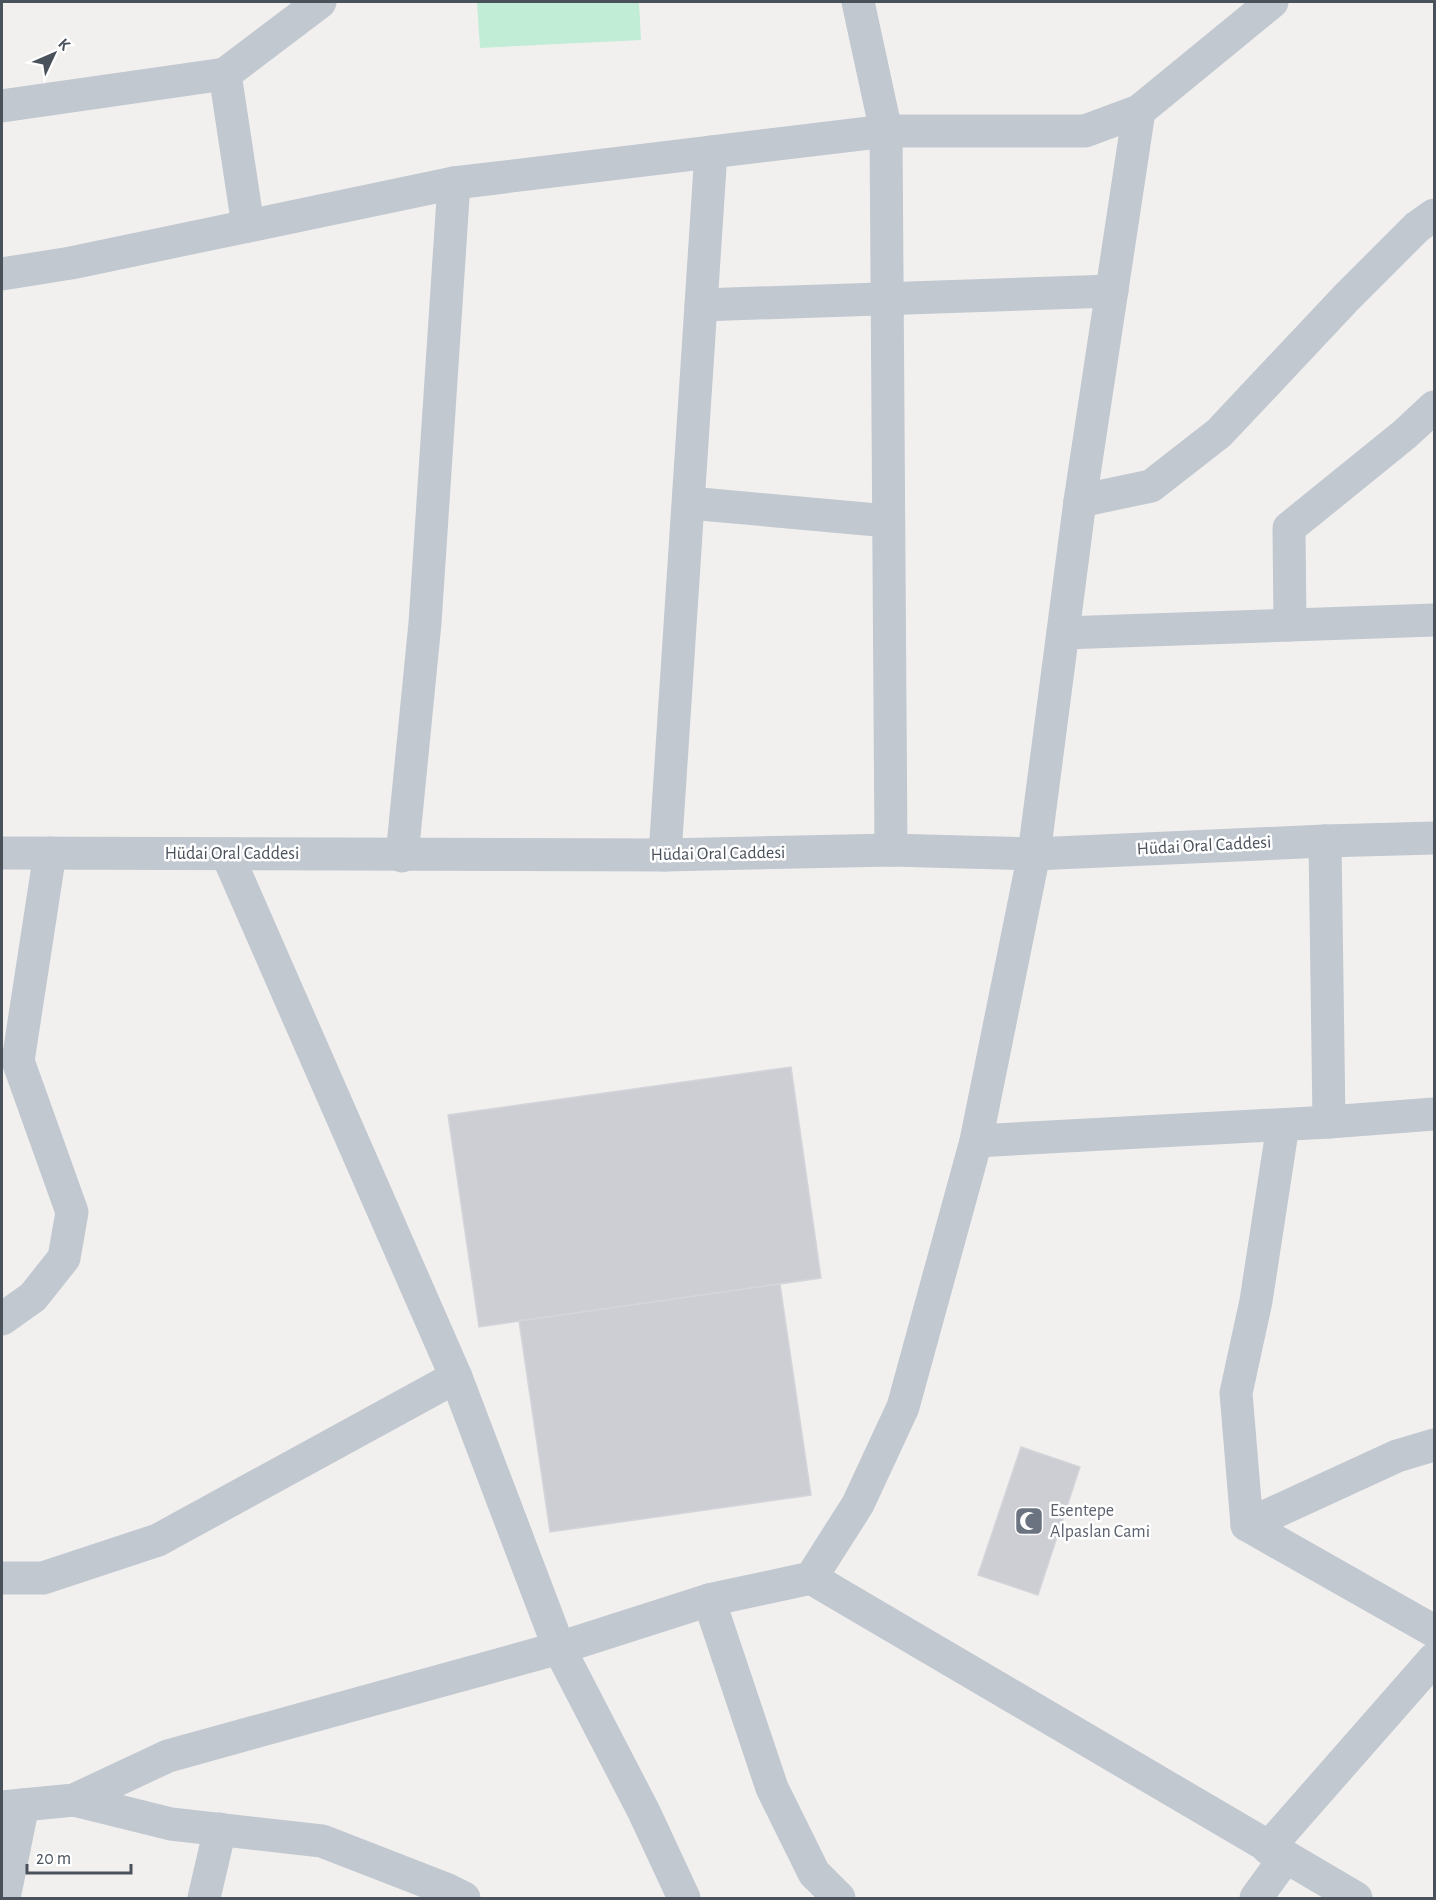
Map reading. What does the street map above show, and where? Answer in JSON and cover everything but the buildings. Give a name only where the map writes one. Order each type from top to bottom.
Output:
[{"type":"street","points":[[2,106],[225,74],[320,2]]},
{"type":"street","points":[[858,2],[886,131],[891,850]]},
{"type":"street","points":[[2,274],[71,263],[454,183],[886,131],[1085,131],[1139,111],[1272,2]]},
{"type":"street","points":[[225,74],[248,226]]},
{"type":"street","points":[[811,1578],[858,1504],[903,1407],[976,1142],[1034,854],[1080,501],[1139,111]]},
{"type":"street","points":[[665,855],[690,503],[711,152]]},
{"type":"street","points":[[402,855],[425,623],[454,183]]},
{"type":"street","points":[[1080,501],[1151,486],[1219,433],[1378,266],[1417,227],[1434,215]]},
{"type":"street","points":[[701,305],[1112,291]]},
{"type":"street","points":[[1290,625],[1289,528],[1405,434],[1434,407]]},
{"type":"street","points":[[690,503],[888,520]]},
{"type":"street","points":[[1063,633],[1434,621]]},
{"type":"street","name":"Hüdai Oral Caddesi","points":[[2,853],[665,855],[891,850],[1034,854],[1434,838]]},
{"type":"street","points":[[1325,841],[1329,1122]]},
{"type":"street","points":[[2,1319],[33,1297],[64,1258],[72,1212],[10,1061],[50,853]]},
{"type":"street","points":[[227,854],[456,1377],[559,1648],[644,1812],[684,1899]]},
{"type":"street","points":[[976,1142],[1434,1114]]},
{"type":"street","points":[[1247,1525],[1236,1393],[1256,1301],[1283,1125]]},
{"type":"street","points":[[2,1578],[43,1578],[158,1540],[456,1377]]},
{"type":"street","points":[[1247,1525],[1397,1456],[1434,1446]]},
{"type":"street","points":[[1247,1525],[1434,1631]]},
{"type":"street","points":[[74,1800],[168,1756],[559,1648],[710,1600],[811,1578],[1356,1899]]},
{"type":"street","points":[[710,1600],[772,1788],[814,1873],[839,1899]]},
{"type":"street","points":[[1256,1899],[1277,1853],[1434,1659]]},
{"type":"street","points":[[4,1899],[12,1806],[74,1800],[171,1824],[322,1841],[453,1896]]},
{"type":"street","points":[[204,1899],[220,1829]]},
{"type":"green space","points":[[477,2],[639,2],[641,40],[480,48]]},
{"type":"place","name":"Esentepe Alpaslan Cami","points":[[1029,1521]]}]
